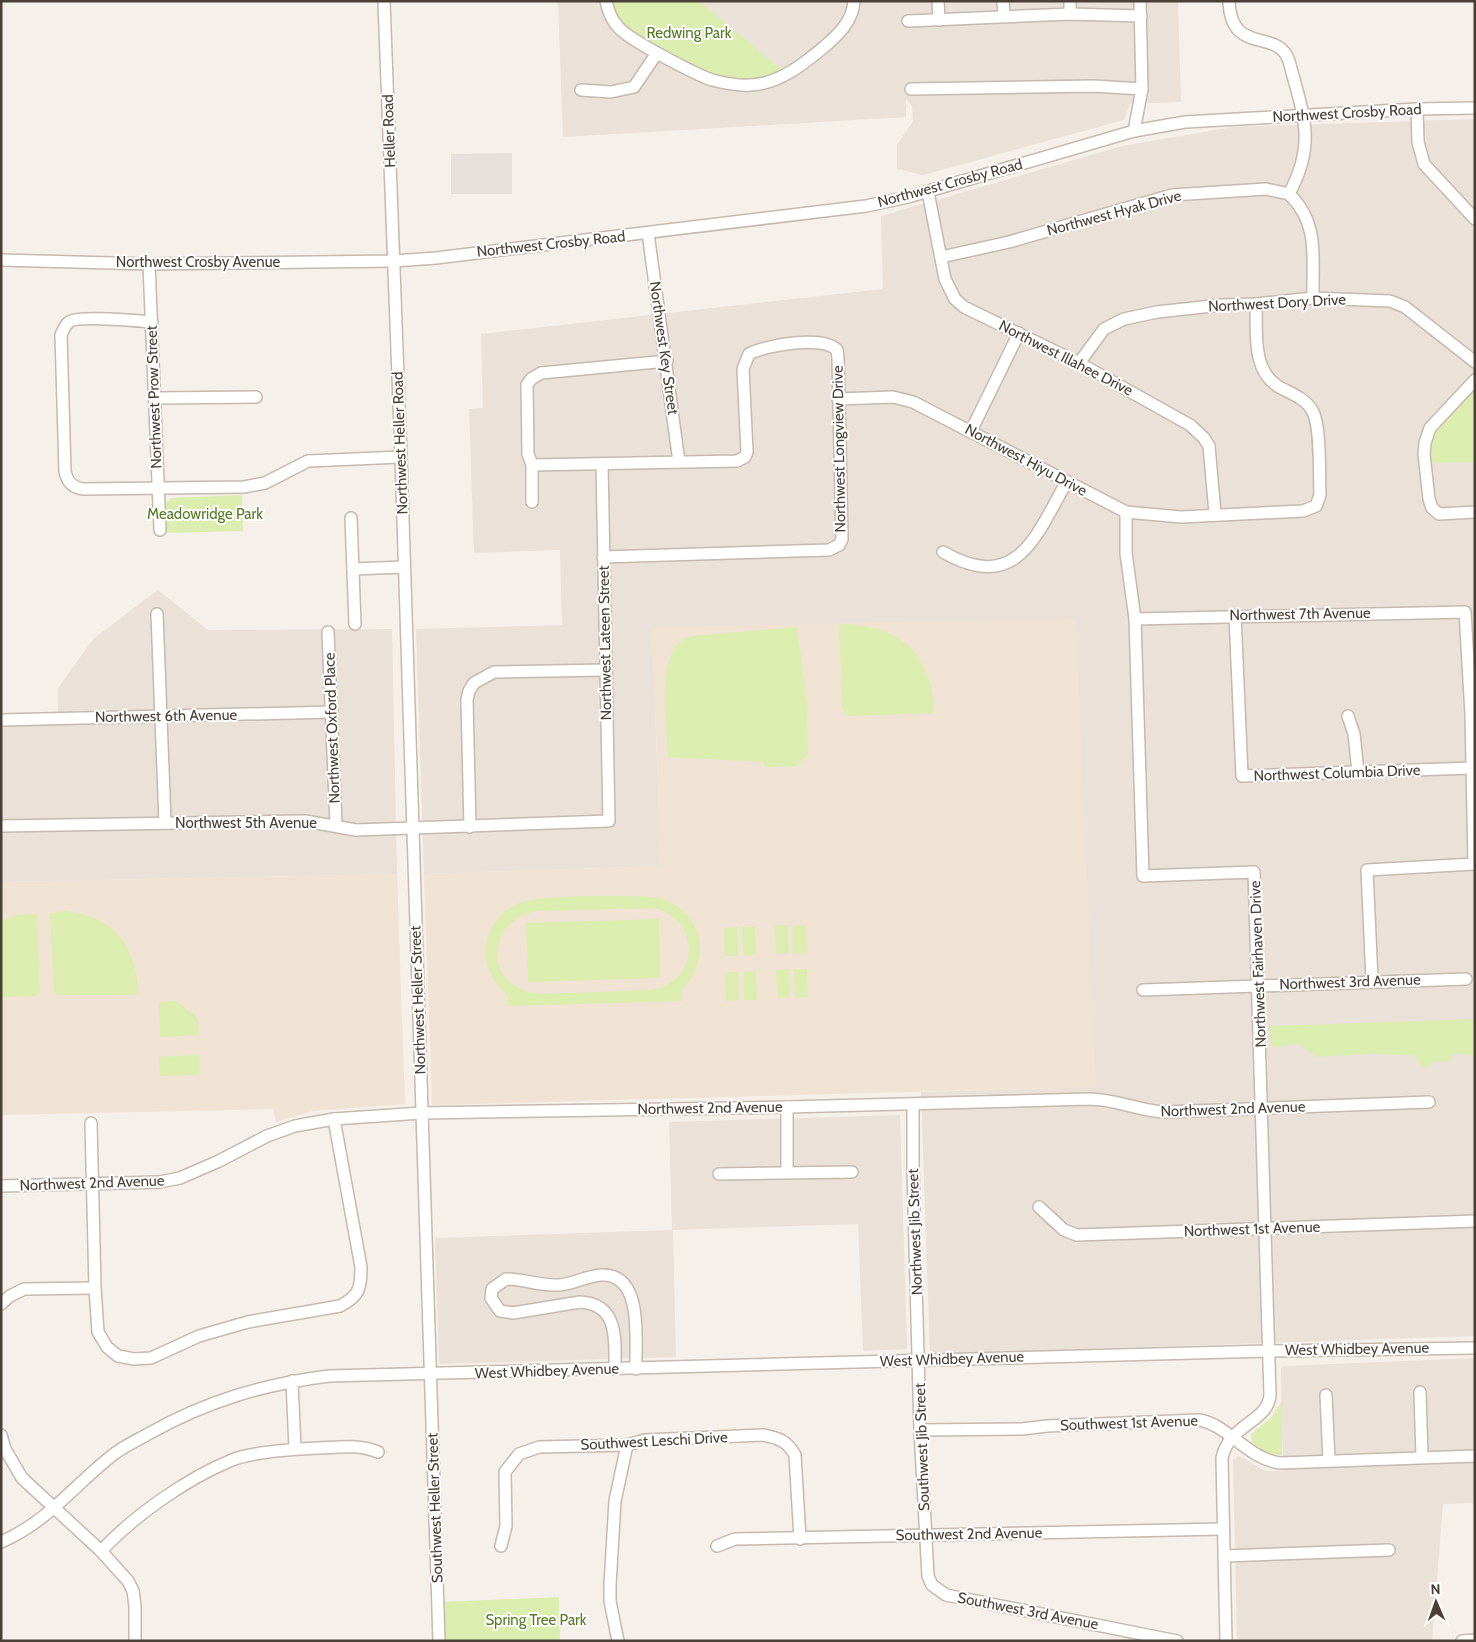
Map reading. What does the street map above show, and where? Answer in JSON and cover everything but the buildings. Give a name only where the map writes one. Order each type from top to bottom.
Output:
[{"type":"street","name":"Heller Road","points":[[384,1],[394,261]]},
{"type":"street","points":[[606,1],[609,13],[619,29],[657,53],[711,80],[750,85],[769,82],[785,76],[834,39],[848,23],[854,1]]},
{"type":"street","points":[[938,1],[939,20]]},
{"type":"street","points":[[1003,1],[1004,16]]},
{"type":"street","points":[[1070,1],[1070,14]]},
{"type":"street","points":[[1134,131],[1142,89],[1140,1]]},
{"type":"street","points":[[1229,1],[1230,18],[1234,26],[1246,37],[1268,43],[1286,54],[1303,115],[1305,153],[1300,171],[1289,194],[1301,206],[1312,232],[1313,298]]},
{"type":"street","points":[[908,21],[1070,14],[1140,16]]},
{"type":"street","points":[[581,90],[611,92],[634,87],[657,53]]},
{"type":"street","points":[[911,89],[1094,86],[1142,89]]},
{"type":"street","name":"Northwest Crosby Road","points":[[394,261],[648,234],[866,206],[928,192],[1134,131],[1185,122],[1417,109],[1475,108]]},
{"type":"street","points":[[1417,109],[1418,142],[1424,164],[1475,219]]},
{"type":"street","name":"Northwest Hyak Drive","points":[[942,257],[1036,234],[1172,195],[1266,189],[1289,194]]},
{"type":"street","name":"Northwest Illahee Drive","points":[[928,192],[945,279],[955,299],[964,307],[1079,363],[1190,425],[1204,438],[1211,456],[1215,513]]},
{"type":"street","name":"Northwest Key Street","points":[[648,234],[667,361],[679,462]]},
{"type":"street","name":"Northwest Crosby Avenue","points":[[1,260],[150,264],[394,261]]},
{"type":"street","name":"Northwest Heller Road","points":[[394,261],[406,626]]},
{"type":"street","name":"Northwest Prow Street","points":[[150,264],[160,530]]},
{"type":"street","name":"Northwest Dory Drive","points":[[1079,363],[1097,336],[1110,324],[1117,321],[1157,312],[1313,298],[1390,301],[1405,307],[1475,362]]},
{"type":"street","name":"Northwest Hiyu Drive","points":[[838,399],[902,398],[972,431],[1066,483],[1126,512],[1174,516],[1303,511],[1316,506],[1320,495],[1317,426],[1313,411],[1304,401],[1275,386],[1266,377],[1258,351],[1256,304]]},
{"type":"street","points":[[152,322],[80,319],[68,322],[61,335],[66,477],[69,482],[79,489],[244,487],[266,482],[308,461],[401,457]]},
{"type":"street","points":[[972,431],[1019,333]]},
{"type":"street","name":"Northwest Longview Drive","points":[[603,557],[829,550],[839,545],[842,532],[837,350],[832,345],[815,342],[759,350],[750,354],[743,369],[747,443],[746,458],[737,461],[679,462]]},
{"type":"street","points":[[532,502],[532,465],[528,454],[527,385],[533,377],[541,373],[667,361]]},
{"type":"street","points":[[1475,380],[1430,428],[1424,454],[1429,499],[1432,508],[1439,514],[1475,512]]},
{"type":"street","points":[[155,398],[256,397]]},
{"type":"street","points":[[532,465],[679,462]]},
{"type":"street","name":"Northwest Lateen Street","points":[[602,464],[610,821]]},
{"type":"street","points":[[943,552],[973,566],[986,567],[1010,561],[1029,548],[1066,483]]},
{"type":"street","name":"Northwest Fairhaven Drive","points":[[1126,512],[1126,553],[1135,619],[1143,876],[1254,872],[1259,986],[1270,1395],[1267,1407],[1230,1438]]},
{"type":"street","points":[[351,518],[355,624]]},
{"type":"street","points":[[353,569],[404,567]]},
{"type":"street","name":"Northwest 7th Avenue","points":[[1135,619],[1234,615],[1465,612],[1473,714]]},
{"type":"street","points":[[157,614],[165,822]]},
{"type":"street","name":"Northwest Columbia Drive","points":[[1234,615],[1242,776],[1472,768]]},
{"type":"street","name":"Northwest Heller Street","points":[[406,626],[430,1375]]},
{"type":"street","name":"Northwest Oxford Place","points":[[328,632],[336,825]]},
{"type":"street","points":[[470,827],[467,700],[469,691],[474,683],[494,672],[606,670]]},
{"type":"street","name":"Northwest 6th Avenue","points":[[1,720],[332,712]]},
{"type":"street","points":[[1372,980],[1367,870],[1474,864],[1473,714]]},
{"type":"street","points":[[1348,716],[1354,734],[1358,772]]},
{"type":"street","name":"Northwest 5th Avenue","points":[[1,826],[305,821],[356,830],[610,821]]},
{"type":"street","name":"Northwest 3rd Avenue","points":[[1143,990],[1372,980],[1466,979]]},
{"type":"street","name":"Northwest 2nd Avenue","points":[[1,1186],[160,1182],[180,1178],[219,1161],[267,1136],[295,1126],[334,1119],[421,1113],[787,1107],[1103,1099],[1156,1112],[1429,1102]]},
{"type":"street","name":"Northwest Jib Street","points":[[913,1104],[919,1360]]},
{"type":"street","points":[[787,1107],[787,1172]]},
{"type":"street","points":[[91,1123],[95,1288],[98,1332],[107,1347],[118,1356],[134,1360],[151,1358],[199,1336],[248,1322],[340,1306],[352,1300],[360,1286],[361,1267],[334,1119]]},
{"type":"street","points":[[719,1174],[852,1172]]},
{"type":"street","name":"Northwest 1st Avenue","points":[[1039,1207],[1064,1230],[1077,1235],[1475,1221]]},
{"type":"street","points":[[615,1369],[615,1332],[603,1310],[589,1303],[580,1302],[513,1312],[500,1311],[492,1298],[492,1289],[506,1278],[543,1285],[558,1285],[571,1284],[591,1276],[613,1276],[623,1282],[634,1299],[636,1369]]},
{"type":"street","points":[[1,1304],[10,1296],[24,1289],[95,1288]]},
{"type":"street","name":"West Whidbey Avenue","points":[[1,1542],[30,1528],[115,1453],[183,1414],[238,1393],[292,1381],[329,1376],[430,1375],[1268,1351],[1475,1348]]},
{"type":"street","name":"Southwest Jib Street","points":[[919,1360],[925,1535]]},
{"type":"street","name":"Southwest Heller Street","points":[[430,1375],[439,1641]]},
{"type":"street","points":[[292,1381],[295,1449]]},
{"type":"street","points":[[1420,1392],[1422,1457]]},
{"type":"street","points":[[1326,1395],[1329,1461]]},
{"type":"street","name":"Southwest 1st Avenue","points":[[920,1430],[1022,1429],[1047,1426],[1199,1420],[1217,1426],[1230,1438],[1268,1462],[1475,1456]]},
{"type":"street","points":[[1,1435],[5,1448],[22,1478],[101,1551],[128,1581],[133,1590],[135,1641]]},
{"type":"street","name":"Southwest Leschi Drive","points":[[501,1546],[506,1526],[505,1472],[519,1454],[539,1447],[627,1445],[645,1440],[763,1435],[780,1439],[790,1446],[798,1464],[800,1539]]},
{"type":"street","points":[[1226,1641],[1222,1458],[1230,1438]]},
{"type":"street","points":[[618,1641],[610,1601],[610,1584],[615,1501],[627,1445]]},
{"type":"street","points":[[101,1551],[124,1526],[154,1504],[233,1460],[295,1449],[362,1446],[378,1452]]},
{"type":"street","name":"Southwest 2nd Avenue","points":[[717,1546],[735,1539],[1223,1529]]},
{"type":"street","name":"Southwest 3rd Avenue","points":[[925,1535],[928,1576],[932,1585],[946,1594],[1176,1641]]},
{"type":"street","points":[[1224,1556],[1389,1550]]},
{"type":"street","points":[[1462,1641],[1475,1640]]},
{"type":"shaded area","points":[[558,1],[1178,1],[1181,102],[1130,104],[1124,120],[923,175],[897,169],[897,145],[913,121],[912,106],[906,99],[906,117],[563,137]]},
{"type":"shaded area","points":[[1475,119],[1475,1336],[930,1354],[921,1092],[1096,1087],[652,627],[661,866],[424,874],[416,629],[562,625],[560,550],[474,553],[469,409],[483,408],[481,334],[883,289],[881,216],[1122,146],[1233,127]]},
{"type":"shaded area","points":[[512,153],[512,194],[451,194],[451,154]]},
{"type":"shaded area","points":[[158,590],[208,630],[392,629],[397,874],[1,882],[1,714],[58,712],[58,688],[93,639]]},
{"type":"shaded area","points":[[1076,619],[1096,1087],[432,1105],[424,874],[661,866],[652,627]]},
{"type":"shaded area","points":[[397,874],[405,1104],[313,1111],[276,1122],[273,1109],[1,1115],[1,882]]},
{"type":"shaded area","points":[[900,1115],[907,1349],[863,1351],[858,1224],[673,1230],[676,1357],[439,1364],[435,1238],[672,1230],[669,1122]]},
{"type":"shaded area","points":[[1475,1358],[1475,1503],[1443,1504],[1432,1641],[1237,1641],[1233,1459],[1240,1456],[1265,1471],[1283,1471],[1281,1369],[1283,1366]]},
{"type":"green space","name":"Redwing Park","points":[[606,1],[699,1],[787,74],[769,82],[711,80],[619,29]]},
{"type":"green space","points":[[1475,380],[1475,462],[1425,463],[1425,443]]},
{"type":"green space","name":"Meadowridge Park","points":[[242,495],[243,531],[166,533],[166,503],[171,498]]},
{"type":"green space","points":[[839,624],[860,625],[878,629],[894,636],[908,646],[919,658],[927,673],[932,692],[934,713],[848,716],[842,708]]},
{"type":"green space","points":[[797,627],[807,704],[808,755],[797,766],[765,767],[764,762],[668,757],[665,686],[669,659],[678,644],[693,636]]},
{"type":"green space","points":[[584,896],[655,897],[671,902],[683,911],[692,922],[698,934],[700,948],[698,962],[692,976],[682,989],[682,1001],[508,1006],[508,995],[491,974],[487,962],[486,948],[492,928],[500,916],[511,907],[544,898]],"holes":[[[654,908],[670,915],[681,925],[687,938],[689,952],[685,965],[678,977],[666,986],[649,990],[531,992],[512,984],[502,973],[498,961],[498,948],[502,935],[510,924],[522,916],[537,911]]]},
{"type":"green space","points":[[66,911],[83,914],[98,920],[120,938],[128,949],[133,963],[137,978],[138,995],[58,995],[54,991],[50,913]]},
{"type":"green space","points":[[37,914],[40,992],[37,996],[1,997],[1,921],[17,915]]},
{"type":"green space","points":[[659,919],[660,978],[528,982],[526,923]]},
{"type":"green space","points":[[775,925],[788,925],[789,953],[776,954]]},
{"type":"green space","points":[[793,925],[806,925],[807,953],[793,954]]},
{"type":"green space","points":[[737,927],[738,956],[725,956],[724,928]]},
{"type":"green space","points":[[742,927],[755,927],[756,955],[743,956]]},
{"type":"green space","points":[[789,969],[790,998],[777,998],[776,970]]},
{"type":"green space","points":[[794,969],[807,969],[808,997],[795,998]]},
{"type":"green space","points":[[756,971],[757,1000],[744,1000],[743,972]]},
{"type":"green space","points":[[725,972],[738,972],[739,1000],[726,1001]]},
{"type":"green space","points":[[177,1001],[198,1019],[199,1035],[160,1037],[159,1002]]},
{"type":"green space","points":[[1475,1019],[1475,1056],[1456,1053],[1450,1061],[1433,1062],[1424,1069],[1413,1055],[1371,1054],[1317,1057],[1297,1043],[1272,1048],[1269,1026]]},
{"type":"green space","points":[[199,1055],[199,1075],[160,1076],[159,1057]]},
{"type":"green space","points":[[1282,1401],[1282,1455],[1273,1455],[1252,1442],[1251,1434],[1271,1418]]},
{"type":"green space","name":"Spring Tree Park","points":[[559,1597],[560,1641],[444,1641],[443,1602]]}]
